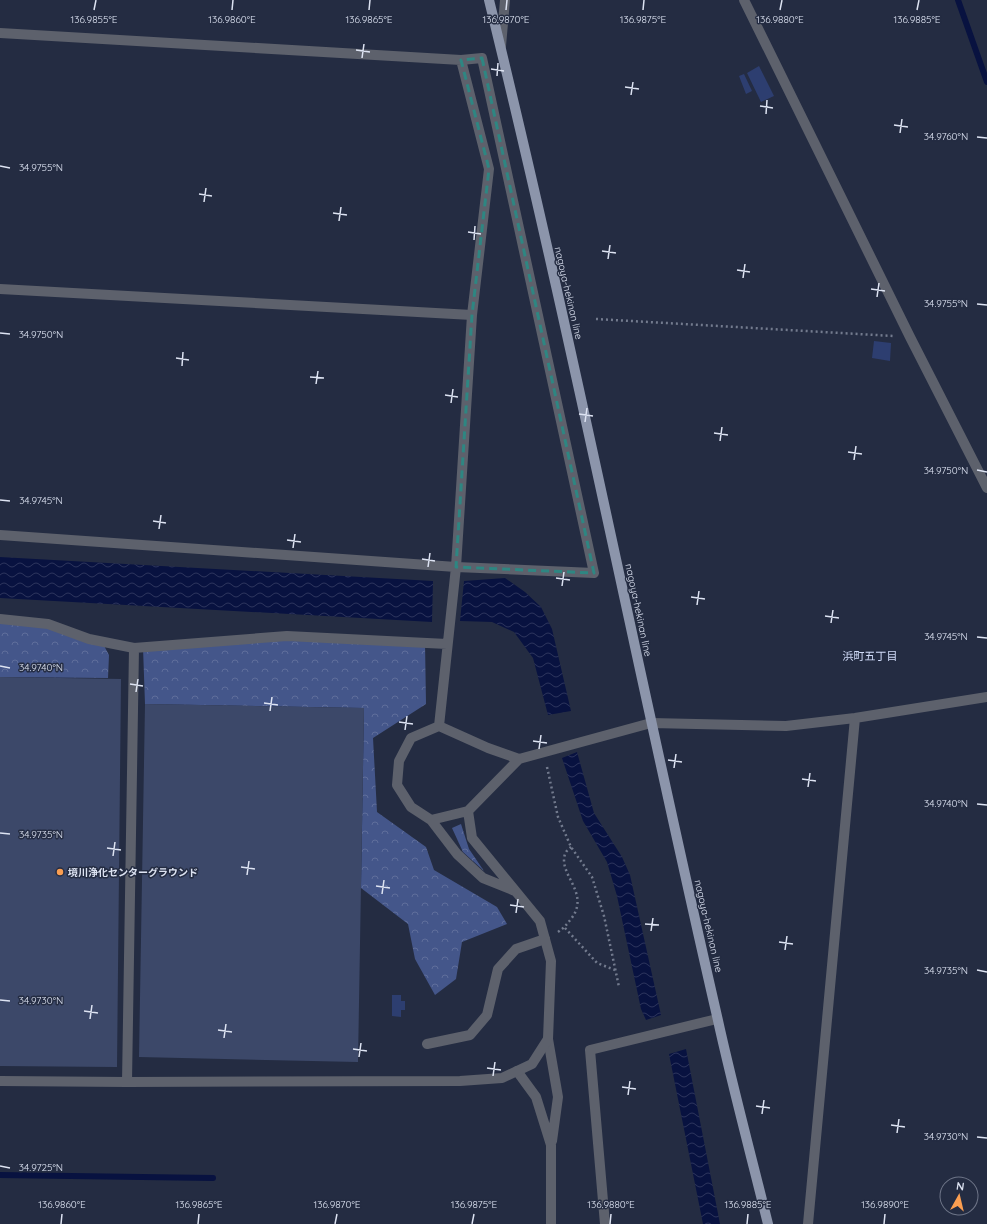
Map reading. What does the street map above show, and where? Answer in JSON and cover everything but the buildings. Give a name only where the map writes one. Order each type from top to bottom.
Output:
[{"type":"main road","name":"nagoya-hekinan line","points":[[489,0],[501,46],[591,444],[717,1019],[768,1224]]},
{"type":"street","points":[[501,46],[505,0]]},
{"type":"street","points":[[744,0],[910,338],[987,488]]},
{"type":"street","points":[[0,33],[461,60],[482,58],[594,573],[456,567],[0,535]]},
{"type":"street","points":[[439,726],[456,567],[472,315],[489,169],[461,60]]},
{"type":"street","points":[[0,289],[472,315]]},
{"type":"street","points":[[0,619],[48,624],[89,639],[134,648],[287,636],[447,644]]},
{"type":"street","points":[[127,1082],[134,648]]},
{"type":"street","points":[[431,820],[468,811],[519,759],[651,723],[786,726],[855,718],[987,696]]},
{"type":"street","points":[[808,1224],[855,718]]},
{"type":"street","points":[[517,892],[483,878],[457,854],[431,820],[411,807],[397,785],[399,761],[411,738],[439,726],[488,748],[519,759]]},
{"type":"street","points":[[468,811],[472,838],[540,921],[550,961],[548,1038],[558,1097],[552,1145],[551,1224]]},
{"type":"street","points":[[427,1044],[470,1035],[487,1015],[498,969],[516,949],[545,939]]},
{"type":"street","points":[[605,1224],[590,1050],[717,1019]]},
{"type":"street","points":[[0,1080],[127,1082],[460,1081],[502,1078],[532,1064],[548,1038]]},
{"type":"street","points":[[517,1071],[536,1097],[552,1145]]},
{"type":"path","points":[[596,319],[910,338]]},
{"type":"path","points":[[544,753],[558,817],[571,847],[592,877],[604,916],[619,987]]},
{"type":"path","points":[[545,939],[564,928],[574,916],[578,903],[575,888],[564,865],[565,853],[571,847]]},
{"type":"path","points":[[564,928],[597,963],[615,970]]},
{"type":"highlighted area","points":[[482,58],[594,573],[456,567],[472,315],[489,169],[461,60]]},
{"type":"green space","points":[[0,619],[48,624],[102,642],[109,655],[108,678],[0,677]]},
{"type":"green space","points":[[287,636],[425,643],[426,704],[373,738],[377,812],[426,847],[434,870],[497,907],[507,924],[462,942],[456,979],[435,995],[415,959],[408,924],[361,888],[364,708],[145,704],[143,647]]},
{"type":"green space","points":[[461,824],[469,849],[484,871],[463,852],[452,828]]},
{"type":"shaded area","name":"境川浄化センターグラウンド","points":[[0,677],[121,679],[117,1067],[0,1066]]},
{"type":"shaded area","points":[[145,704],[364,708],[358,1062],[139,1057]]},
{"type":"water","points":[[0,557],[433,581],[432,622],[0,598]]},
{"type":"water","points":[[505,578],[525,592],[541,607],[552,629],[571,711],[548,715],[533,658],[514,632],[492,622],[460,621],[464,581]]},
{"type":"water","points":[[577,752],[594,813],[622,857],[630,875],[661,1015],[646,1020],[641,1009],[617,896],[607,862],[583,821],[562,758]]},
{"type":"water","points":[[686,1049],[720,1224],[703,1224],[669,1054]]},
{"type":"waterway","points":[[958,0],[987,82]]},
{"type":"waterway","points":[[0,1175],[213,1178]]},
{"type":"place","name":"境川浄化センターグラウンド","points":[[60,872]]},
{"type":"district","name":"浜町五丁目","points":[[870,656]]}]
